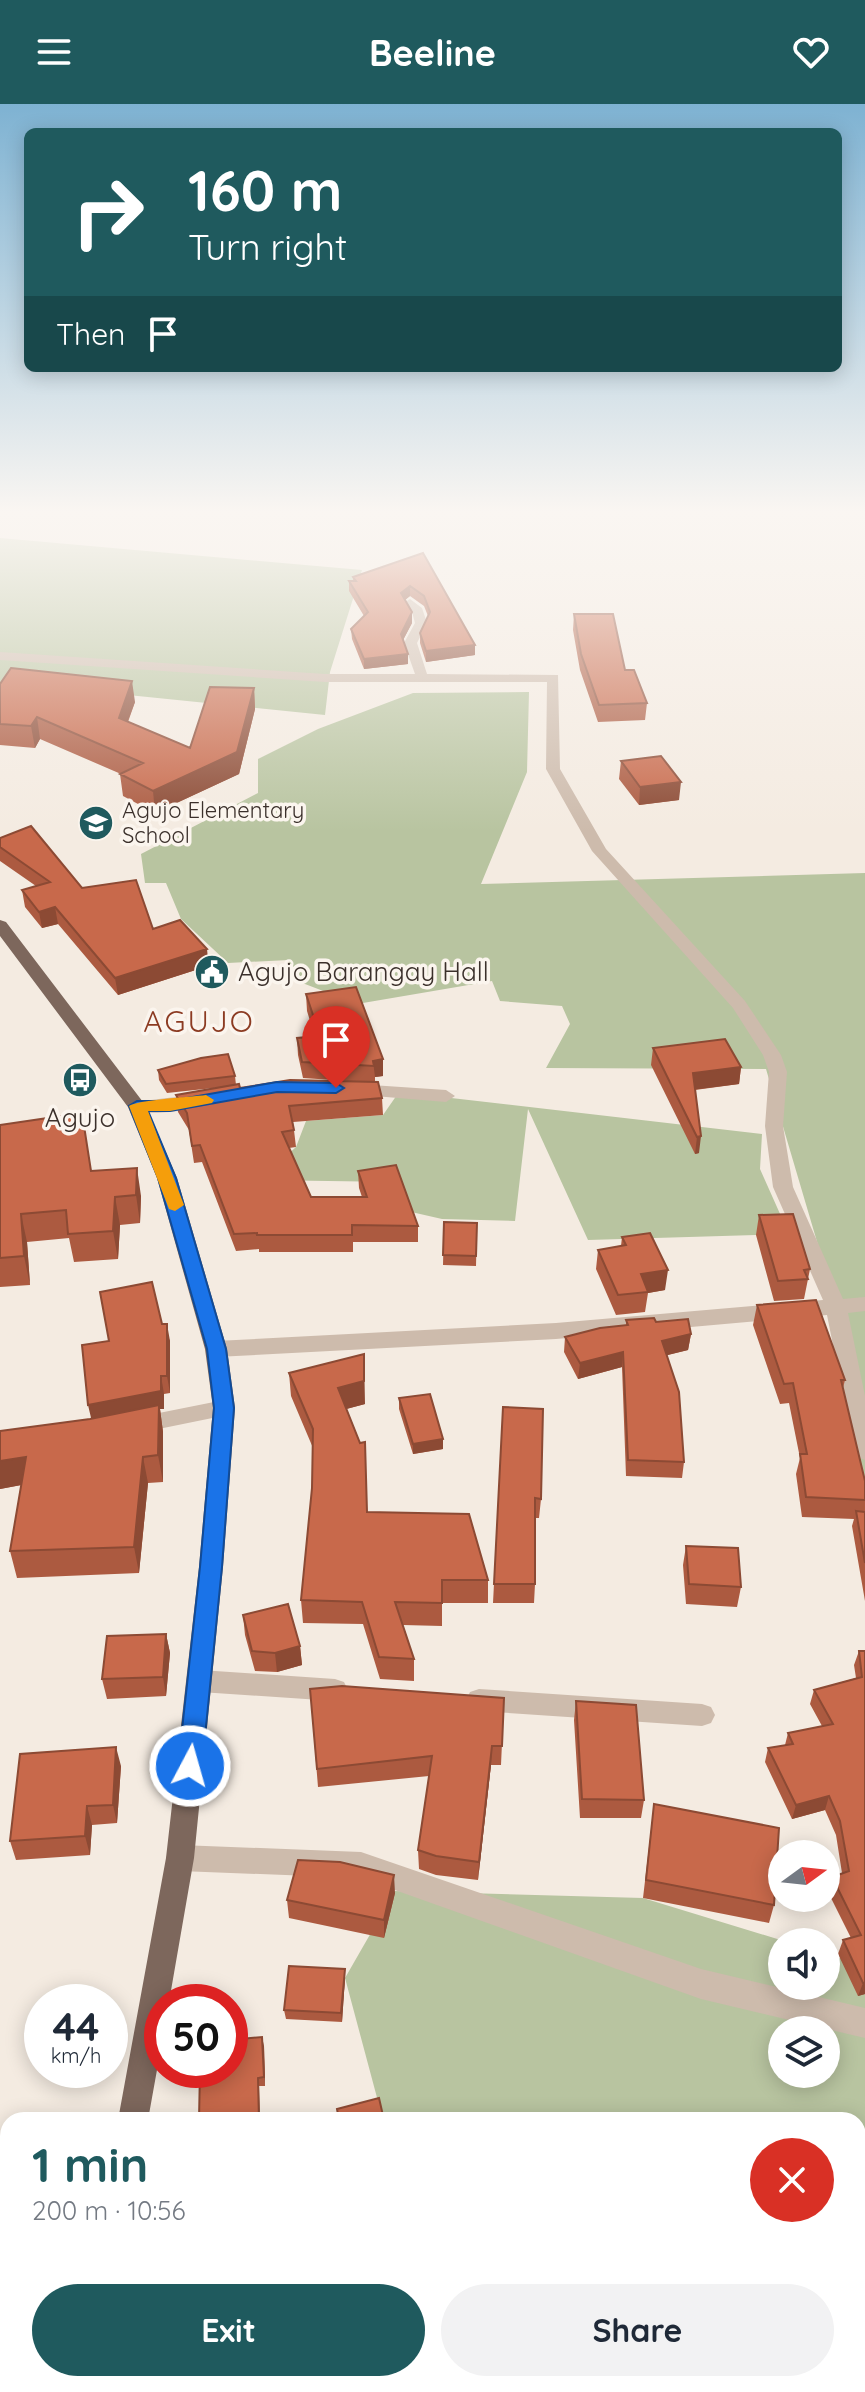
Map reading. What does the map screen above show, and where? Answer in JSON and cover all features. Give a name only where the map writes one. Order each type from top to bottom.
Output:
[{"type":"main road","points":[[0,925],[137,1106],[167,1178],[216,1349],[224,1408],[200,1681],[180,1858],[134,2112]]},
{"type":"street","points":[[420,618],[421,623],[412,632],[409,649],[423,678]]},
{"type":"street","points":[[0,656],[325,678],[553,678],[553,769],[600,851],[739,1005],[772,1055],[778,1072],[774,1126],[783,1187],[836,1306],[865,1451]]},
{"type":"street","points":[[341,1088],[446,1096]]},
{"type":"street","points":[[137,1106],[170,1106],[231,1095]]},
{"type":"street","points":[[216,1349],[556,1331],[865,1304]]},
{"type":"street","points":[[109,1432],[224,1408]]},
{"type":"street","points":[[200,1681],[357,1692]]},
{"type":"street","points":[[451,1698],[702,1715]]},
{"type":"street","points":[[180,1858],[361,1865],[701,1984],[865,2023]]},
{"type":"green space","points":[[0,618],[347,618],[330,672],[325,715],[0,682]]},
{"type":"green space","points":[[529,692],[527,772],[481,884],[865,873],[865,1520],[836,1306],[766,1069],[546,1068],[570,1024],[562,1006],[500,1001],[492,981],[357,1004],[292,979],[289,960],[228,963],[181,919],[166,883],[145,883],[141,854],[258,793],[258,759],[318,729],[413,693]]},
{"type":"green space","points":[[399,1092],[762,1134],[760,1169],[789,1234],[588,1240],[528,1109],[515,1221],[442,1219],[407,1211],[396,1182],[260,1180],[296,1147],[306,1121],[383,1115]]},
{"type":"green space","points":[[395,1891],[643,1898],[768,1936],[768,2000],[840,2000],[840,1958],[865,1966],[865,2112],[381,2112],[345,1978]]},
{"type":"building","points":[[362,618],[409,618],[401,634],[408,654],[364,659],[351,629]]},
{"type":"building","points":[[427,618],[460,618],[475,645],[426,651],[420,633]]},
{"type":"building","points":[[575,618],[614,618],[625,670],[634,670],[647,703],[599,705],[581,654]]},
{"type":"building","points":[[11,668],[132,681],[119,718],[190,748],[210,687],[254,688],[237,752],[153,791],[120,774],[143,763],[37,717],[31,726],[0,724],[0,684]]},
{"type":"building","points":[[661,756],[681,782],[640,787],[621,761]]},
{"type":"building","points":[[31,826],[82,888],[136,880],[153,929],[180,920],[207,949],[115,978],[55,907],[39,912],[22,890],[50,882],[0,847],[0,838]]},
{"type":"building","points":[[356,987],[383,1059],[373,1061],[374,1066],[302,1062],[297,1038],[320,1036],[306,994]]},
{"type":"building","points":[[725,1039],[741,1067],[693,1073],[701,1136],[697,1137],[653,1048]]},
{"type":"building","points":[[228,1054],[235,1076],[166,1084],[158,1070],[201,1058]]},
{"type":"building","points":[[290,1080],[378,1082],[382,1098],[289,1106],[294,1130],[282,1132],[311,1197],[367,1197],[358,1171],[396,1165],[418,1226],[352,1225],[352,1235],[234,1234],[200,1145],[192,1146],[187,1113],[176,1095],[239,1084],[240,1088]]},
{"type":"building","points":[[82,1113],[91,1171],[137,1168],[136,1195],[115,1197],[113,1231],[68,1234],[66,1210],[21,1214],[24,1256],[0,1258],[0,1125]]},
{"type":"building","points":[[793,1214],[810,1269],[804,1270],[808,1279],[778,1281],[759,1215]]},
{"type":"building","points":[[444,1222],[477,1223],[476,1256],[443,1255]]},
{"type":"building","points":[[650,1233],[668,1270],[641,1274],[648,1292],[618,1295],[598,1250],[626,1245],[622,1237]]},
{"type":"building","points":[[152,1282],[162,1324],[167,1324],[167,1376],[161,1376],[161,1391],[88,1405],[82,1345],[109,1341],[100,1292]]},
{"type":"building","points":[[816,1300],[845,1380],[841,1380],[865,1481],[865,1500],[806,1497],[800,1454],[807,1454],[793,1383],[784,1384],[757,1305]]},
{"type":"building","points":[[654,1318],[656,1322],[688,1319],[691,1334],[662,1341],[679,1392],[684,1462],[628,1460],[623,1352],[580,1363],[565,1337],[628,1325],[626,1320]]},
{"type":"building","points":[[364,1354],[364,1381],[338,1388],[360,1443],[365,1442],[367,1512],[469,1514],[488,1580],[442,1580],[442,1603],[395,1602],[414,1659],[379,1657],[362,1602],[301,1600],[312,1488],[313,1429],[289,1373]]},
{"type":"building","points":[[430,1394],[443,1439],[413,1444],[399,1398]]},
{"type":"building","points":[[159,1405],[158,1455],[143,1457],[134,1547],[10,1551],[26,1457],[0,1461],[0,1431],[90,1419]]},
{"type":"building","points":[[503,1407],[543,1409],[541,1499],[535,1498],[535,1584],[494,1584]]},
{"type":"building","points":[[856,1511],[865,1512],[865,1563]]},
{"type":"building","points":[[686,1546],[738,1548],[741,1587],[689,1584]]},
{"type":"building","points":[[288,1604],[300,1646],[275,1653],[252,1651],[243,1615]]},
{"type":"building","points":[[166,1634],[163,1677],[102,1679],[107,1636]]},
{"type":"building","points":[[859,1651],[865,1651],[865,1983],[843,1940],[861,1935],[840,1893],[840,1874],[849,1871],[840,1821],[829,1796],[796,1805],[768,1748],[793,1744],[788,1733],[833,1724],[814,1690],[862,1677]]},
{"type":"building","points":[[342,1686],[504,1698],[502,1746],[492,1746],[479,1862],[436,1856],[418,1850],[432,1756],[317,1769],[310,1689]]},
{"type":"building","points":[[576,1701],[636,1705],[644,1800],[582,1799]]},
{"type":"building","points":[[116,1747],[113,1805],[87,1806],[85,1836],[10,1841],[20,1754]]},
{"type":"building","points":[[654,1804],[779,1828],[778,1840],[768,1840],[768,1904],[646,1880]]},
{"type":"building","points":[[298,1860],[340,1862],[394,1875],[384,1920],[287,1900]]},
{"type":"building","points":[[289,1966],[345,1969],[341,2013],[284,2010]]},
{"type":"building","points":[[262,2037],[264,2077],[258,2078],[259,2112],[199,2112],[200,2088],[248,2088],[248,2038]]},
{"type":"building","points":[[379,2098],[382,2112],[338,2112],[337,2109]]},
{"type":"slow traffic","points":[[175,1205],[137,1106],[170,1106],[206,1100]]},
{"type":"place","name":"Agujo Elementary School","points":[[96,823]]},
{"type":"place","name":"Agujo Barangay Hall","points":[[212,972]]},
{"type":"place","name":"Agujo","points":[[80,1080]]},
{"type":"district","name":"AGUJO","points":[[199,1022]]},
{"type":"route","points":[[190,1766],[224,1408],[216,1349],[167,1178],[137,1106],[170,1106],[277,1087],[336,1088]]}]
